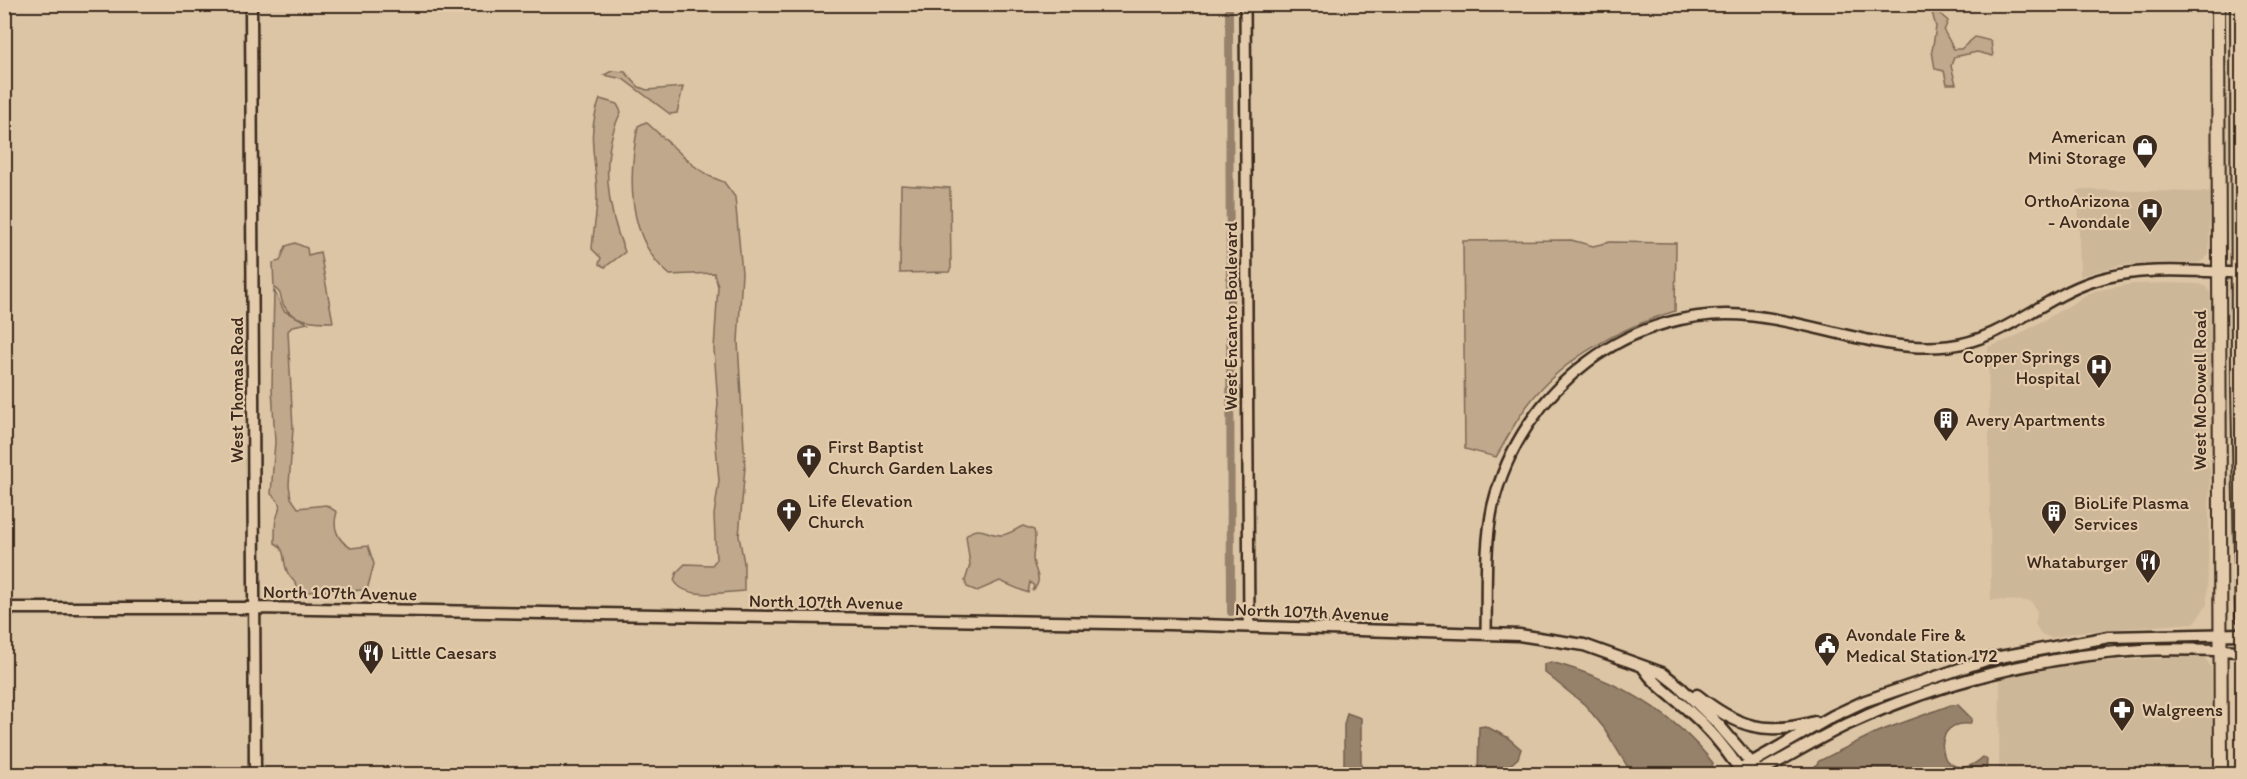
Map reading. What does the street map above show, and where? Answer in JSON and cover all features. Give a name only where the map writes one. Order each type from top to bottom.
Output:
[{"type":"main road","name":"West Thomas Road","points":[[251,4],[255,774]]},
{"type":"main road","name":"West McDowell Road","points":[[2218,4],[2218,651],[2221,774]]},
{"type":"main road","points":[[2237,4],[2242,616]]},
{"type":"main road","name":"North 107th Avenue","points":[[4,608],[255,608],[1249,626],[1486,633],[1545,638],[1574,643],[1662,673],[1680,687],[1743,769]]},
{"type":"main road","points":[[1743,769],[1833,716],[1867,700],[1953,669],[2017,653],[2109,637],[2242,634]]},
{"type":"main road","name":"North 107th Avenue","points":[[1642,667],[1655,685],[1681,704],[1743,769],[1757,773],[1816,740],[1872,714],[1956,684],[2032,665],[2140,650],[2242,651]]},
{"type":"main road","points":[[1680,687],[1695,693],[1727,717],[1750,726],[1788,729],[1833,716]]},
{"type":"main road","points":[[1867,700],[1872,714]]},
{"type":"street","name":"West Encanto Boulevard","points":[[1245,4],[1249,626]]},
{"type":"street","points":[[1486,633],[1491,519],[1504,470],[1516,442],[1533,416],[1566,379],[1587,360],[1628,338],[1689,318],[1744,315],[1783,321],[1883,344],[1911,348],[1947,346],[1962,344],[1998,332],[2059,297],[2101,279],[2155,272],[2239,273]]},
{"type":"shaded area","points":[[1936,10],[1948,21],[1944,31],[1954,49],[1961,49],[1975,37],[1991,41],[1993,56],[1977,52],[1954,57],[1951,66],[1956,84],[1947,84],[1944,71],[1935,69],[1932,51],[1936,27],[1932,12]]},
{"type":"shaded area","points":[[612,71],[625,72],[639,87],[647,90],[683,87],[677,113],[670,114],[623,79],[604,75]]},
{"type":"shaded area","points":[[600,99],[617,104],[621,112],[610,146],[608,182],[614,218],[625,252],[605,267],[599,264],[601,258],[592,249],[597,183],[592,137]]},
{"type":"shaded area","points":[[646,122],[693,165],[709,176],[724,182],[735,197],[742,273],[738,342],[745,467],[739,536],[744,563],[744,591],[696,593],[679,587],[674,580],[677,572],[685,564],[712,565],[716,560],[714,515],[719,481],[715,434],[718,404],[714,349],[718,286],[714,273],[670,275],[645,244],[638,225],[632,186],[638,126]]},
{"type":"shaded area","points":[[901,185],[950,188],[951,268],[949,272],[900,273]]},
{"type":"shaded area","points":[[2078,190],[2210,192],[2209,255],[2199,263],[2120,265],[2080,276]]},
{"type":"shaded area","points":[[1571,240],[1593,246],[1610,242],[1676,243],[1675,311],[1615,335],[1560,371],[1525,409],[1496,457],[1465,449],[1463,241]]},
{"type":"shaded area","points":[[295,243],[307,248],[308,255],[320,252],[333,322],[298,318],[287,310],[280,293],[274,288],[273,263],[280,261],[286,246]]},
{"type":"shaded area","points":[[2131,284],[2199,284],[2207,287],[2210,293],[2212,375],[2207,405],[2206,454],[2210,472],[2207,605],[2194,623],[2078,632],[2051,638],[2041,634],[2035,624],[2037,612],[2031,601],[1991,600],[1988,347],[2013,338],[2094,291]]},
{"type":"shaded area","points":[[274,290],[284,311],[308,323],[293,326],[288,331],[293,429],[289,485],[291,498],[298,508],[326,505],[337,512],[335,523],[342,541],[351,548],[368,546],[374,564],[367,590],[299,592],[287,570],[282,549],[275,543],[276,521],[280,508],[279,503],[271,494],[275,442],[272,388]]},
{"type":"shaded area","points":[[1023,526],[1034,530],[1035,534],[1033,559],[1038,579],[1036,587],[1032,591],[1034,586],[1030,582],[1028,593],[1000,581],[977,591],[967,587],[965,581],[970,565],[966,536],[975,530],[1004,535]]},
{"type":"shaded area","points":[[2195,656],[2205,658],[2211,667],[2213,774],[1999,774],[2000,678],[2084,663]]},
{"type":"shaded area","points":[[1551,662],[1598,678],[1641,699],[1697,744],[1713,763],[1711,772],[1707,774],[1632,774],[1604,728],[1585,705],[1544,672],[1544,664]]},
{"type":"shaded area","points":[[1951,705],[1958,705],[1972,719],[1970,724],[1955,726],[1946,733],[1943,739],[1943,753],[1946,760],[1956,766],[1965,767],[1983,757],[1987,760],[1986,774],[1815,774],[1813,769],[1819,761],[1877,732]]},
{"type":"shaded area","points":[[1347,713],[1361,718],[1361,774],[1344,774],[1344,725]]},
{"type":"shaded area","points":[[1485,726],[1507,737],[1521,749],[1518,758],[1500,774],[1478,774],[1479,727]]},
{"type":"waterway","points":[[1229,4],[1231,612]]},
{"type":"place","name":"American Mini Storage","points":[[2145,170]]},
{"type":"place","name":"OrthoArizona - Avondale","points":[[2150,234]]},
{"type":"place","name":"Copper Springs Hospital","points":[[2099,390]]},
{"type":"place","name":"Avery Apartments","points":[[1946,443]]},
{"type":"place","name":"First Baptist Church Garden Lakes","points":[[809,480]]},
{"type":"place","name":"Life Elevation Church","points":[[789,534]]},
{"type":"place","name":"BioLife Plasma Services","points":[[2054,536]]},
{"type":"place","name":"Whataburger","points":[[2148,585]]},
{"type":"place","name":"Avondale Fire & Medical Station 172","points":[[1827,668]]},
{"type":"place","name":"Little Caesars","points":[[371,676]]},
{"type":"place","name":"Walgreens","points":[[2122,733]]}]
